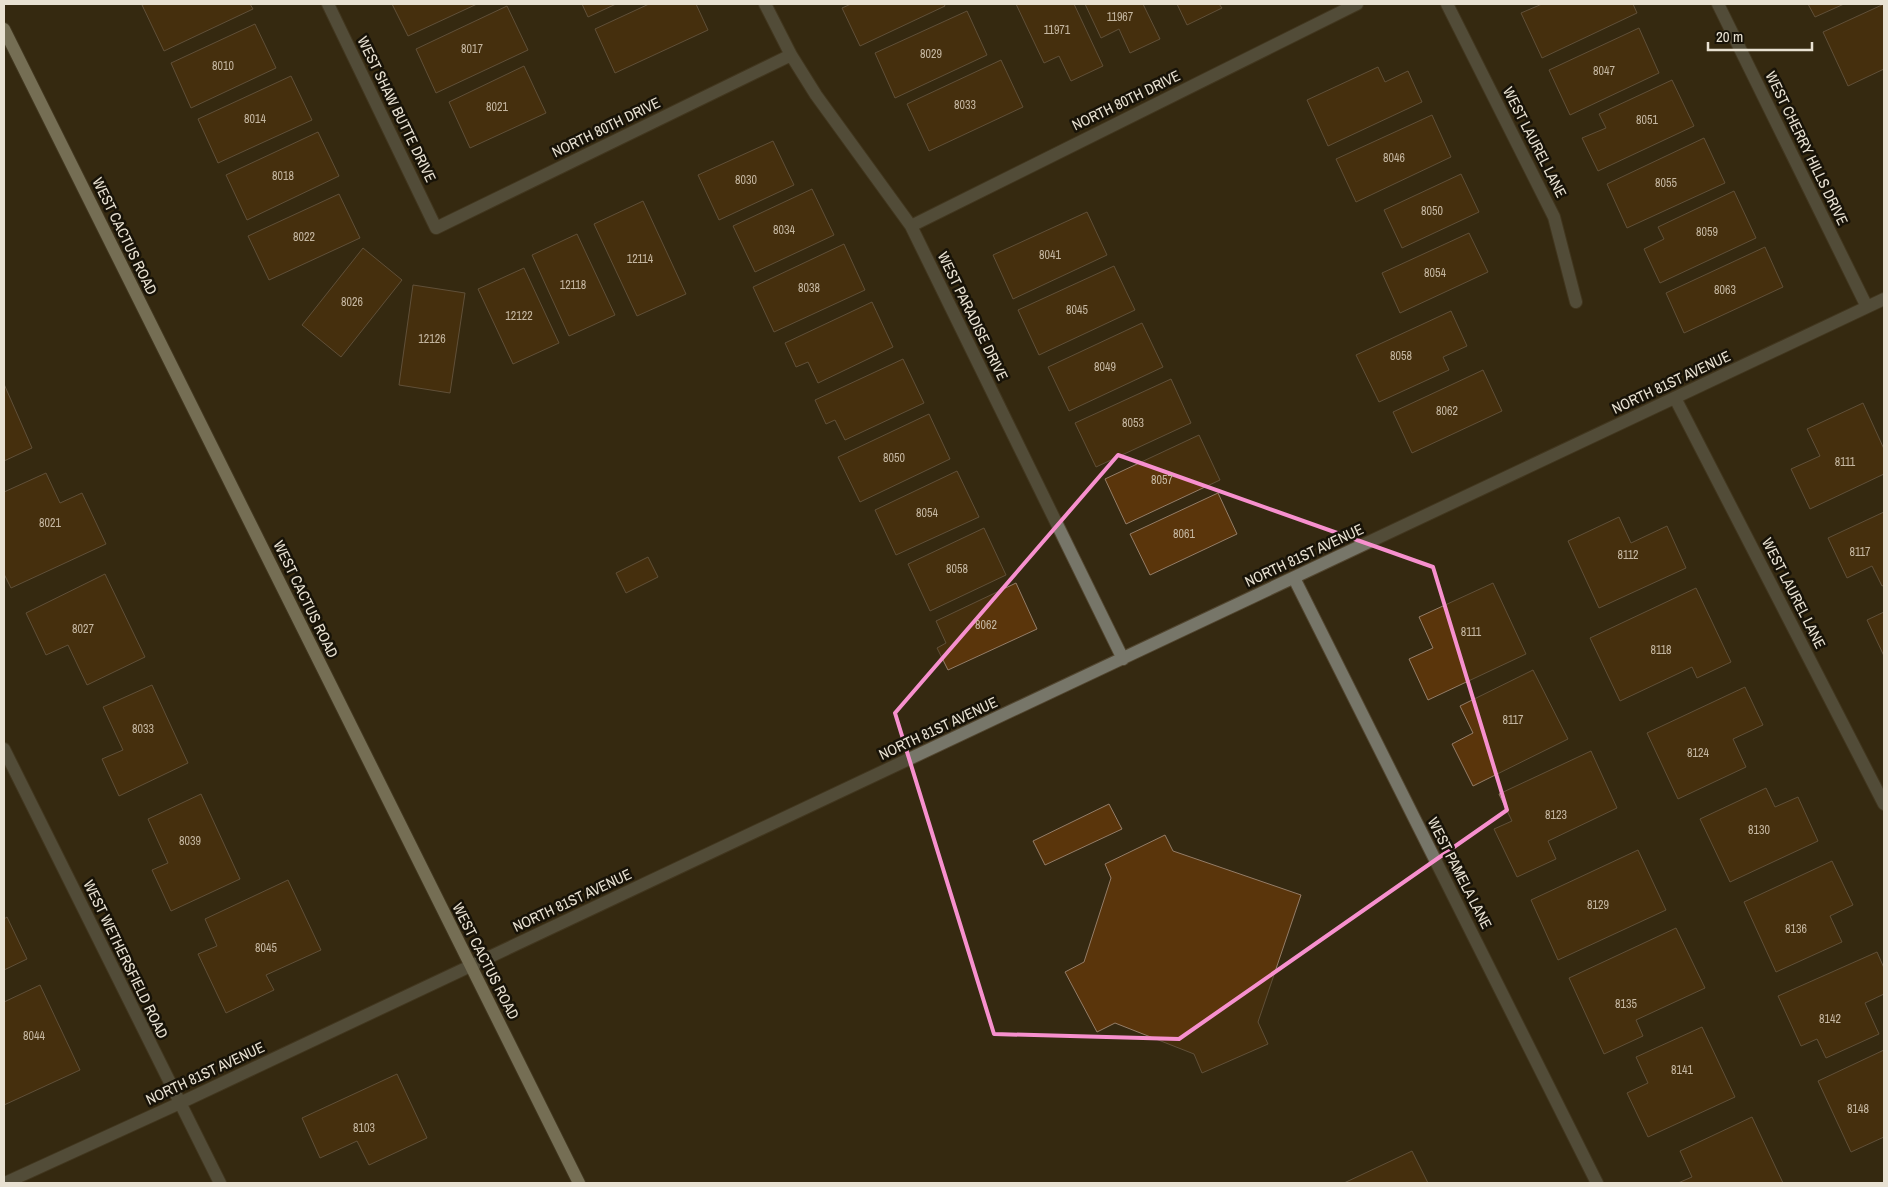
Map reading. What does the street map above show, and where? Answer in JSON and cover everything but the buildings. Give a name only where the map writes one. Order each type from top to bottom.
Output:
[{"type":"main road","name":"WEST CACTUS ROAD","points":[[4,29],[578,1183]]},
{"type":"street","name":"WEST SHAW BUTTE DRIVE","points":[[328,4],[436,228]]},
{"type":"street","name":"WEST PARADISE DRIVE","points":[[765,4],[790,55],[816,95],[911,226],[1123,659]]},
{"type":"street","name":"NORTH 80TH DRIVE","points":[[911,226],[1357,4]]},
{"type":"street","name":"WEST LAUREL LANE","points":[[1447,4],[1554,217],[1576,302]]},
{"type":"street","name":"WEST CHERRY HILLS DRIVE","points":[[1718,4],[1867,307]]},
{"type":"street","name":"NORTH 80TH DRIVE","points":[[436,228],[790,55]]},
{"type":"street","name":"NORTH 81ST AVENUE","points":[[4,1183],[180,1103],[1884,299]]},
{"type":"street","name":"WEST LAUREL LANE","points":[[1676,398],[1884,804]]},
{"type":"street","name":"WEST PAMELA LANE","points":[[1294,578],[1597,1183]]},
{"type":"street","name":"WEST WETHERSFIELD ROAD","points":[[4,749],[220,1183]]},
{"type":"highlighted area","points":[[1118,455],[1433,567],[1507,810],[1179,1039],[994,1034],[895,713]]}]
